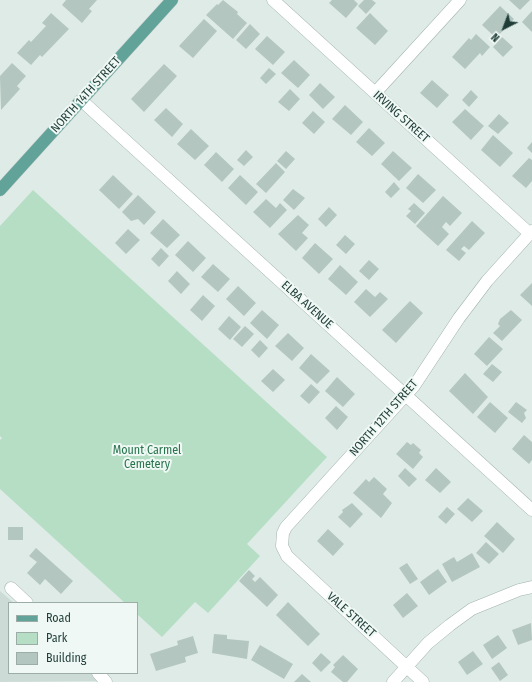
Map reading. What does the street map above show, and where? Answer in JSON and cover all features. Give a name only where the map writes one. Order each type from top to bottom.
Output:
[{"type":"main road","name":"NORTH 14TH STREET","points":[[0,190],[172,0]]},
{"type":"street","name":"IRVING STREET","points":[[273,0],[531,232]]},
{"type":"street","points":[[375,93],[460,0]]},
{"type":"street","name":"ELBA AVENUE","points":[[81,100],[532,510]]},
{"type":"street","name":"NORTH 12TH STREET","points":[[282,546],[283,533],[286,527],[414,386],[463,312],[487,281],[531,232]]},
{"type":"street","name":"VALE STREET","points":[[282,546],[287,556],[298,568],[424,682]]},
{"type":"street","points":[[394,682],[434,639],[472,609],[519,590],[532,587]]},
{"type":"street","points":[[11,588],[26,602]]},
{"type":"street","points":[[99,674],[106,682]]},
{"type":"shaded area","points":[[0,591],[13,602],[8,602],[8,674],[92,674],[100,681],[0,682]]},
{"type":"green space","name":"Mount Carmel Cemetery","points":[[33,190],[327,457],[247,544],[260,556],[208,613],[195,602],[162,637],[138,615],[138,602],[124,602],[0,489],[0,440],[2,438],[0,436],[0,226]]},
{"type":"building","points":[[66,0],[97,0],[89,9],[92,11],[82,23],[62,5]]},
{"type":"building","points":[[223,0],[238,12],[237,14],[247,23],[233,39],[206,15]]},
{"type":"building","points":[[332,0],[354,0],[358,4],[346,18],[329,3]]},
{"type":"building","points":[[364,0],[372,0],[376,3],[366,14],[358,6]]},
{"type":"building","points":[[509,0],[530,0],[520,10]]},
{"type":"building","points":[[500,6],[514,19],[496,38],[482,25]]},
{"type":"building","points":[[532,11],[532,32],[522,22]]},
{"type":"building","points":[[51,13],[69,29],[42,57],[40,55],[31,65],[17,53],[29,40],[31,42],[46,26],[42,23]]},
{"type":"building","points":[[370,13],[388,31],[375,45],[356,28]]},
{"type":"building","points":[[204,19],[217,31],[193,58],[179,46]]},
{"type":"building","points":[[250,24],[260,34],[246,49],[236,40]]},
{"type":"building","points":[[476,34],[490,47],[482,56],[480,53],[465,69],[452,57],[469,38],[471,40]]},
{"type":"building","points":[[267,36],[285,52],[273,65],[255,49]]},
{"type":"building","points":[[502,37],[513,47],[503,57],[493,47]]},
{"type":"building","points":[[294,60],[310,75],[298,88],[281,73]]},
{"type":"building","points":[[12,63],[26,76],[17,86],[20,89],[1,110],[0,76]]},
{"type":"building","points":[[164,64],[177,76],[144,112],[131,99]]},
{"type":"building","points":[[269,68],[276,74],[266,84],[260,78]]},
{"type":"building","points":[[432,80],[449,95],[437,108],[420,93]]},
{"type":"building","points":[[320,83],[335,97],[323,109],[309,95]]},
{"type":"building","points":[[290,89],[300,99],[289,111],[278,102]]},
{"type":"building","points":[[471,90],[478,97],[469,107],[462,100]]},
{"type":"building","points":[[345,105],[363,122],[351,135],[332,119]]},
{"type":"building","points":[[166,108],[183,124],[172,137],[154,120]]},
{"type":"building","points":[[465,109],[484,126],[471,140],[452,122]]},
{"type":"building","points":[[313,111],[325,122],[314,134],[302,123]]},
{"type":"building","points":[[499,114],[509,123],[498,134],[488,126]]},
{"type":"building","points":[[369,128],[385,143],[372,156],[356,142]]},
{"type":"building","points":[[191,129],[209,146],[195,160],[177,144]]},
{"type":"building","points":[[493,135],[513,153],[500,167],[481,150]]},
{"type":"building","points":[[532,142],[532,153],[527,148]]},
{"type":"building","points":[[246,150],[253,157],[244,166],[237,160]]},
{"type":"building","points":[[286,151],[295,159],[286,169],[277,161]]},
{"type":"building","points":[[393,151],[412,168],[399,181],[381,164]]},
{"type":"building","points":[[216,152],[234,169],[222,182],[204,165]]},
{"type":"building","points":[[529,158],[532,160],[532,181],[526,188],[512,176]]},
{"type":"building","points":[[276,163],[285,172],[266,193],[256,184]]},
{"type":"building","points":[[418,174],[436,190],[423,203],[406,188]]},
{"type":"building","points":[[113,175],[133,194],[119,209],[99,190]]},
{"type":"building","points":[[240,175],[258,192],[246,205],[228,188]]},
{"type":"building","points":[[394,182],[400,189],[391,198],[385,192]]},
{"type":"building","points":[[293,189],[305,198],[294,210],[283,200]]},
{"type":"building","points":[[138,195],[156,212],[144,225],[138,219],[131,221],[122,212]]},
{"type":"building","points":[[443,196],[462,213],[450,226],[446,222],[442,227],[449,234],[438,246],[416,226]]},
{"type":"building","points":[[266,199],[276,208],[280,203],[287,210],[270,228],[253,212]]},
{"type":"building","points":[[414,203],[425,213],[415,224],[406,216],[411,211],[408,209]]},
{"type":"building","points":[[329,207],[337,215],[326,227],[318,219]]},
{"type":"building","points":[[298,215],[309,225],[302,233],[308,238],[296,251],[278,234]]},
{"type":"building","points":[[163,219],[180,235],[167,248],[150,233]]},
{"type":"building","points":[[472,221],[485,233],[469,250],[464,246],[461,249],[466,253],[459,261],[446,250]]},
{"type":"building","points":[[128,229],[140,240],[126,254],[115,243]]},
{"type":"building","points":[[345,235],[355,244],[346,254],[336,245]]},
{"type":"building","points":[[188,241],[206,258],[193,272],[175,255]]},
{"type":"building","points":[[315,243],[333,259],[319,274],[302,258]]},
{"type":"building","points":[[161,248],[169,256],[159,267],[151,259]]},
{"type":"building","points":[[369,260],[379,269],[369,280],[359,271]]},
{"type":"building","points":[[213,264],[230,279],[218,292],[201,277]]},
{"type":"building","points":[[340,265],[358,282],[346,295],[328,279]]},
{"type":"building","points":[[177,271],[190,284],[181,294],[168,281]]},
{"type":"building","points":[[532,283],[532,306],[520,295]]},
{"type":"building","points":[[238,286],[256,303],[244,316],[226,299]]},
{"type":"building","points":[[366,289],[375,297],[380,292],[388,299],[370,317],[354,302]]},
{"type":"building","points":[[203,295],[215,306],[202,321],[190,310]]},
{"type":"building","points":[[410,301],[423,313],[396,343],[382,330]]},
{"type":"building","points":[[262,310],[279,325],[267,339],[250,323]]},
{"type":"building","points":[[511,310],[522,320],[502,341],[493,333],[500,326],[498,324],[500,319]]},
{"type":"building","points":[[229,316],[241,327],[230,340],[218,329]]},
{"type":"building","points":[[245,326],[254,334],[242,347],[233,339]]},
{"type":"building","points":[[288,333],[304,348],[292,361],[275,346]]},
{"type":"building","points":[[489,337],[503,349],[487,366],[474,354]]},
{"type":"building","points":[[260,340],[268,348],[259,358],[251,350]]},
{"type":"building","points":[[311,354],[330,371],[317,384],[299,368]]},
{"type":"building","points":[[492,364],[502,372],[493,382],[483,374]]},
{"type":"building","points":[[273,369],[285,380],[273,392],[261,381]]},
{"type":"building","points":[[465,373],[488,397],[473,414],[449,391]]},
{"type":"building","points":[[337,377],[355,394],[343,407],[325,391]]},
{"type":"building","points":[[311,384],[320,392],[309,404],[300,396]]},
{"type":"building","points":[[490,402],[508,418],[495,433],[477,417]]},
{"type":"building","points":[[516,402],[527,410],[524,413],[526,418],[522,423],[508,412]]},
{"type":"building","points":[[336,406],[348,417],[337,430],[325,418]]},
{"type":"building","points":[[524,435],[532,442],[532,460],[529,464],[512,449]]},
{"type":"building","points":[[407,442],[411,445],[413,443],[421,450],[419,453],[423,457],[413,469],[396,454]]},
{"type":"building","points":[[405,468],[417,479],[409,487],[398,476]]},
{"type":"building","points":[[436,468],[451,482],[440,493],[425,480]]},
{"type":"building","points":[[374,477],[387,489],[383,494],[392,503],[381,518],[353,493],[366,479],[369,482]]},
{"type":"building","points":[[468,498],[483,511],[472,522],[457,509]]},
{"type":"building","points":[[352,503],[363,514],[350,528],[338,517],[343,512],[342,510]]},
{"type":"building","points":[[447,507],[455,514],[446,524],[438,517]]},
{"type":"building","points":[[497,522],[515,539],[503,553],[484,536]]},
{"type":"building","points":[[8,527],[23,527],[23,540],[8,540]]},
{"type":"building","points":[[328,529],[344,544],[333,556],[317,541]]},
{"type":"building","points":[[486,542],[499,554],[489,564],[476,553]]},
{"type":"building","points":[[36,548],[73,581],[61,594],[45,579],[40,585],[27,573],[37,562],[29,556]]},
{"type":"building","points":[[472,553],[480,567],[452,582],[442,564],[454,557],[457,562]]},
{"type":"building","points":[[407,563],[418,579],[410,584],[399,568]]},
{"type":"building","points":[[438,569],[447,582],[429,595],[420,582]]},
{"type":"building","points":[[249,570],[255,576],[252,579],[255,582],[260,577],[278,595],[267,607],[239,581]]},
{"type":"building","points":[[407,593],[418,606],[403,618],[393,605]]},
{"type":"building","points":[[288,602],[320,634],[308,646],[276,615]]},
{"type":"building","points":[[531,623],[532,640],[518,645],[512,630]]},
{"type":"building","points":[[214,634],[227,635],[227,639],[249,641],[247,659],[212,653]]},
{"type":"building","points":[[498,635],[507,648],[492,659],[483,645]]},
{"type":"building","points":[[193,636],[198,653],[185,657],[186,662],[156,671],[150,654],[178,645],[177,641]]},
{"type":"building","points":[[260,645],[293,664],[284,679],[251,660]]},
{"type":"building","points":[[473,651],[483,664],[467,675],[458,662]]},
{"type":"building","points":[[321,653],[331,662],[321,672],[312,663]]},
{"type":"building","points":[[343,655],[358,669],[347,682],[343,682],[331,672],[335,667],[333,665]]},
{"type":"building","points":[[499,662],[508,675],[500,681],[491,668]]},
{"type":"building","points":[[302,674],[311,682],[294,682]]}]
